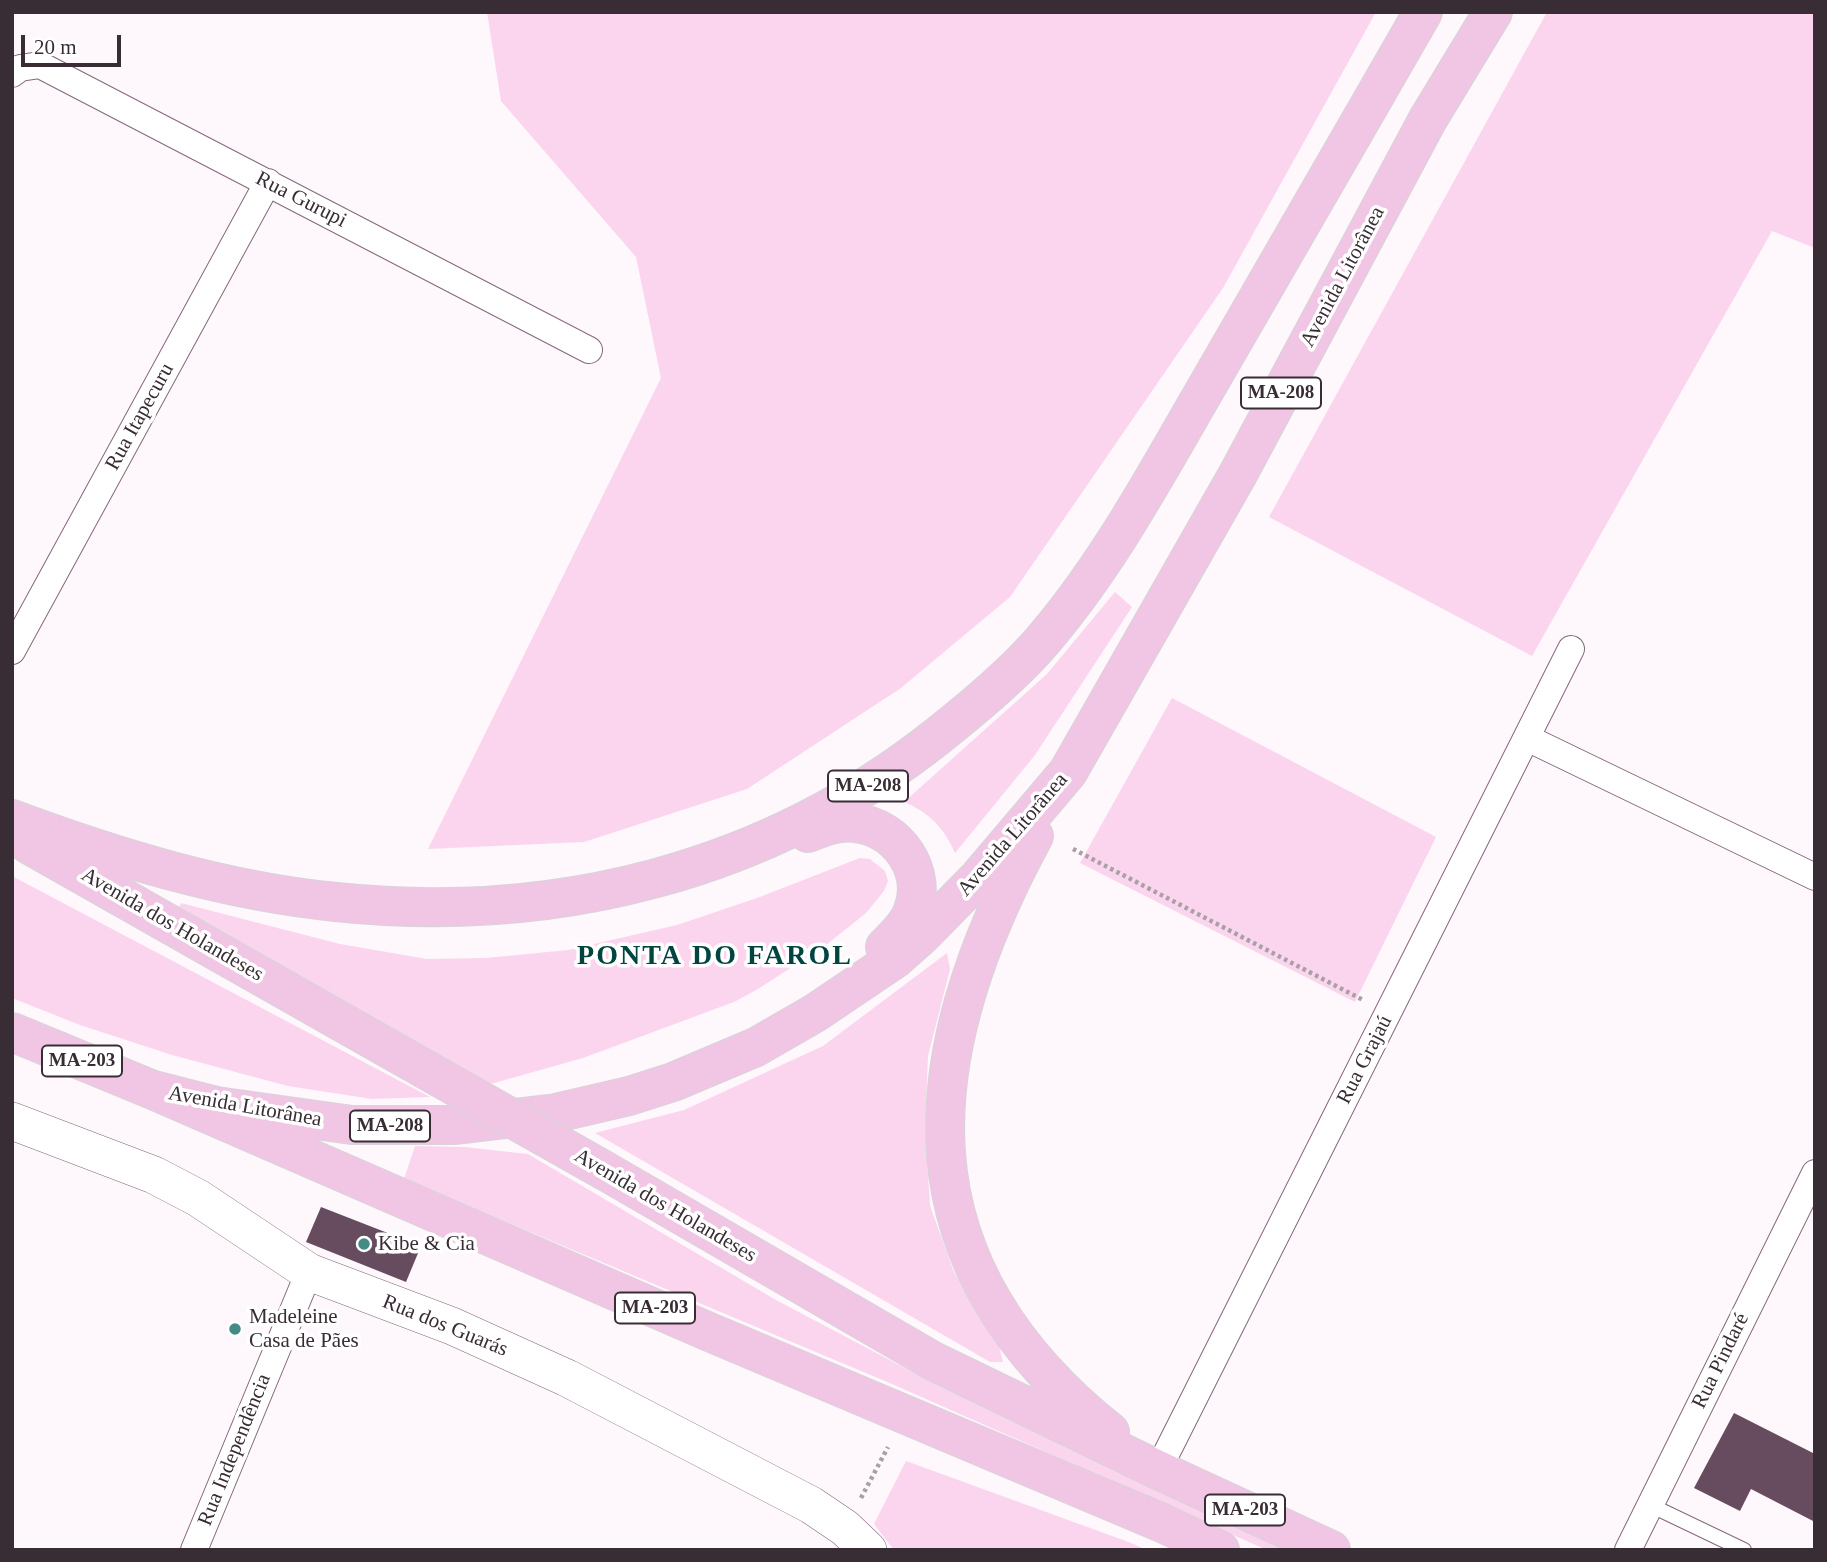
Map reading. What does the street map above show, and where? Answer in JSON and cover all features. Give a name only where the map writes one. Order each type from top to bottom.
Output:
[{"type":"main road","name":"MA-208","points":[[12,819],[136,861],[250,890],[339,903],[437,907],[488,906],[584,894],[656,878],[720,859],[768,840],[822,813],[914,755],[992,691],[1034,650],[1091,578],[1149,484],[1423,12]]},
{"type":"main road","name":"Avenida Litorânea","points":[[153,1090],[216,1106],[352,1125],[456,1125],[523,1118],[606,1102],[673,1082],[756,1047],[831,1003],[895,959],[979,877],[1068,772],[1238,474],[1428,119],[1493,12]]},
{"type":"main road","points":[[1068,772],[1015,872],[971,973],[956,1028],[949,1074],[945,1155],[953,1206],[968,1254],[986,1292],[1014,1335],[1086,1413],[1158,1470]]},
{"type":"main road","points":[[584,894],[723,866],[777,847],[827,825],[847,822],[872,827],[898,844],[908,855],[918,886],[916,901],[905,925],[831,1003]]},
{"type":"main road","name":"Avenida dos Holandeses","points":[[12,834],[607,1172],[933,1361],[1331,1550]]},
{"type":"main road","name":"MA-203","points":[[12,1031],[1220,1550]]},
{"type":"street","name":"Rua Gurupi","points":[[12,74],[20,68],[40,65],[589,350]]},
{"type":"street","name":"Rua Itapecuru","points":[[12,651],[268,182]]},
{"type":"street","name":"Rua Grajaú","points":[[1158,1470],[1571,649]]},
{"type":"street","points":[[1527,738],[1815,877]]},
{"type":"street","name":"Rua dos Guarás","points":[[12,1121],[154,1175],[198,1198],[309,1272],[452,1326],[567,1378],[811,1505],[856,1539]]},
{"type":"street","name":"Rua Pindaré","points":[[1628,1550],[1815,1173]]},
{"type":"street","name":"Rua Independência","points":[[194,1550],[309,1272]]},
{"type":"lane","points":[[1650,1505],[1744,1550]]},
{"type":"path","points":[[1073,849],[1388,1013]]},
{"type":"path","points":[[856,1539],[890,1443]]},
{"type":"shaded area","points":[[487,12],[1376,12],[1223,288],[1010,597],[901,688],[747,789],[584,842],[428,849],[661,378],[636,257],[501,101]]},
{"type":"shaded area","points":[[1547,12],[1815,12],[1815,248],[1772,231],[1532,656],[1269,517]]},
{"type":"shaded area","points":[[1115,592],[1132,607],[1035,755],[955,853],[935,822],[904,802],[1047,674]]},
{"type":"shaded area","points":[[1172,698],[1436,837],[1355,1002],[1080,863]]},
{"type":"shaded area","points":[[860,858],[870,859],[885,871],[888,881],[884,891],[866,913],[826,945],[758,989],[734,1002],[583,1058],[487,1085],[177,912],[181,903],[340,944],[427,959],[486,958],[568,950],[677,925],[757,898]]},
{"type":"shaded area","points":[[12,876],[430,1097],[372,1099],[288,1086],[172,1055],[80,1025],[12,998]]},
{"type":"shaded area","points":[[947,953],[950,969],[928,1056],[925,1126],[930,1206],[954,1272],[997,1338],[1003,1362],[990,1362],[595,1133],[684,1110],[823,1046]]},
{"type":"shaded area","points":[[415,1146],[464,1147],[528,1154],[776,1300],[941,1387],[1302,1550],[1267,1550],[892,1384],[404,1179]]},
{"type":"shaded area","points":[[906,1461],[1146,1550],[894,1550],[874,1524]]},
{"type":"building","name":"Kibe & Cia","points":[[321,1207],[421,1246],[406,1282],[306,1242]]},
{"type":"building","points":[[1734,1413],[1815,1454],[1815,1522],[1751,1489],[1740,1511],[1694,1488]]},
{"type":"place","name":"Kibe & Cia","points":[[364,1244]]},
{"type":"place","name":"Madeleine Casa de Pães","points":[[235,1329]]},
{"type":"district","name":"PONTA DO FAROL","points":[[715,957]]}]
